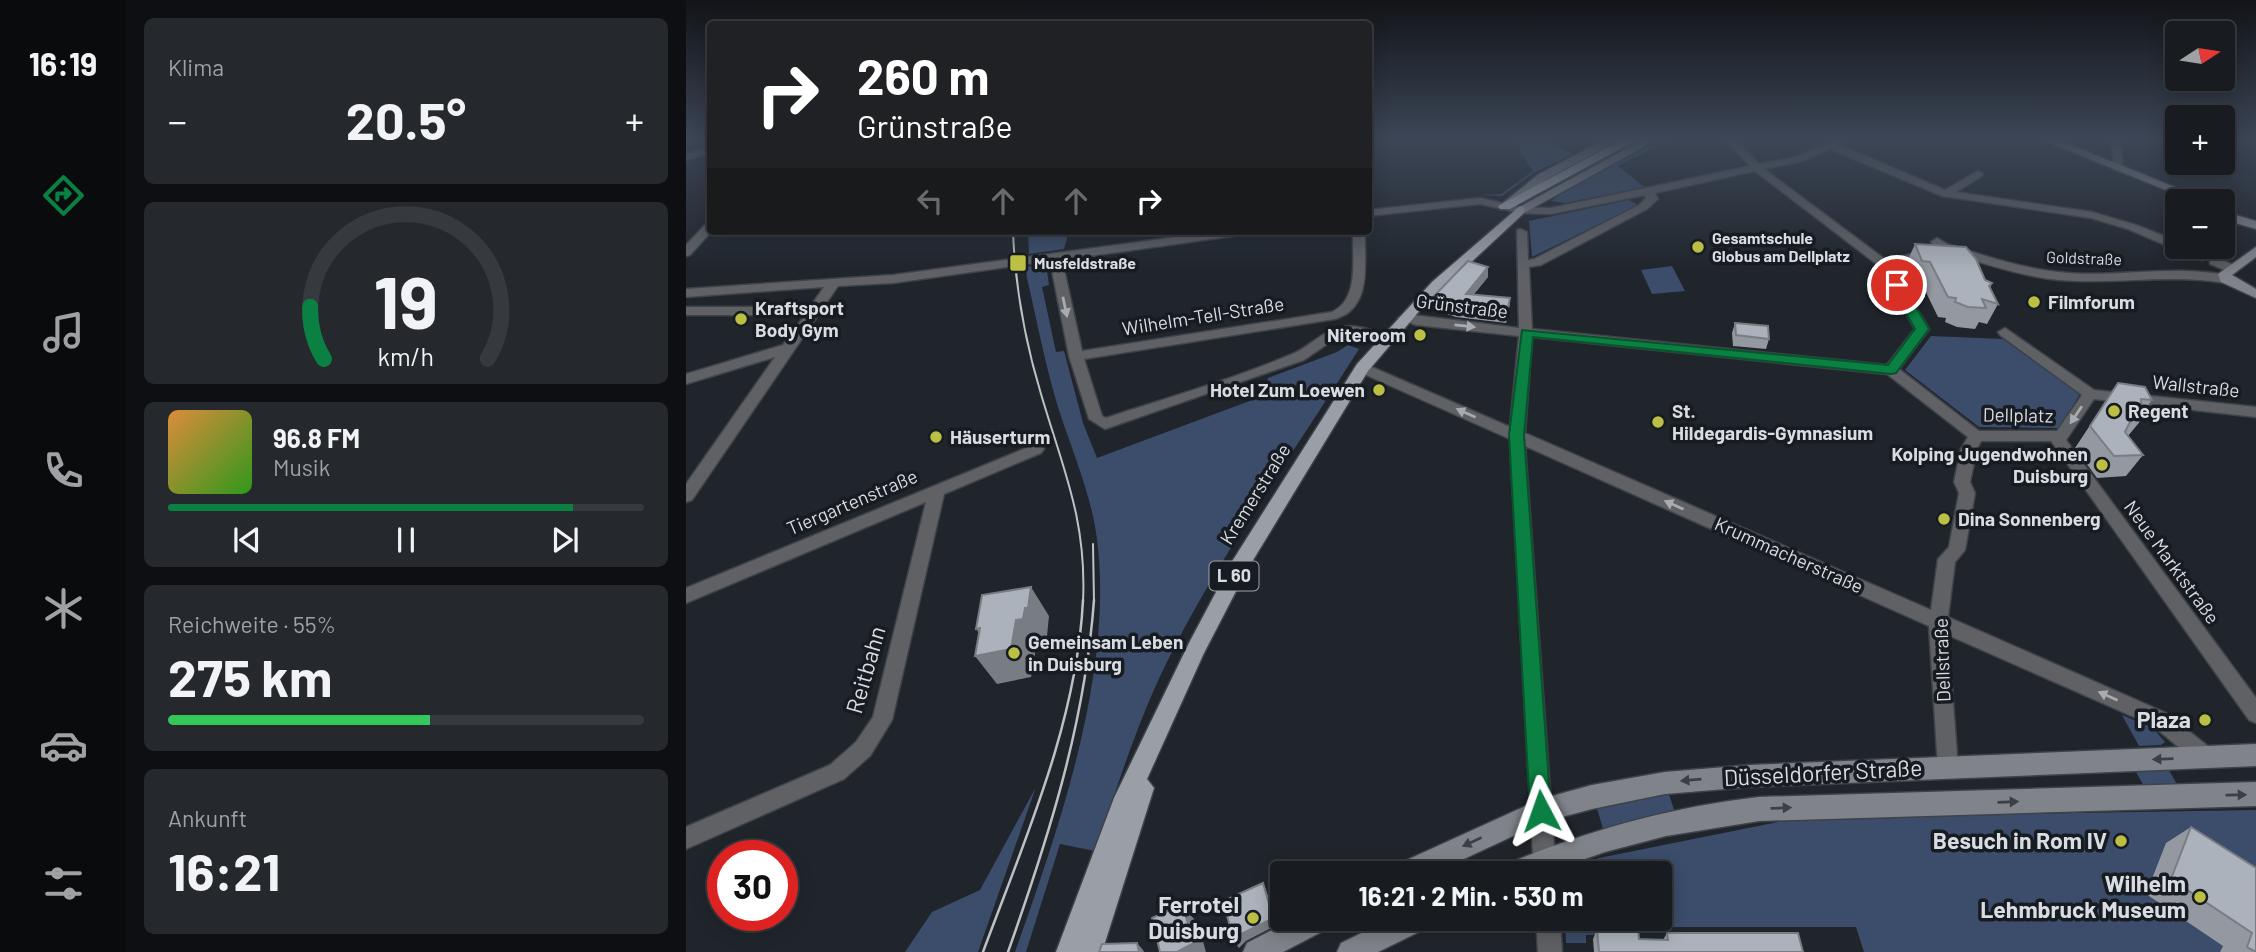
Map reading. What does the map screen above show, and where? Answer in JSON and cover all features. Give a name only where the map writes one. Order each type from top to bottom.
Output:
[{"type":"highway","points":[[1505,206],[1548,183]]},
{"type":"highway","points":[[1520,209],[1532,192]]},
{"type":"main road","name":"L 60","points":[[1505,206],[1532,183]]},
{"type":"main road","name":"L 60","points":[[1520,209],[1568,183]]},
{"type":"main road","points":[[2141,183],[2165,193]]},
{"type":"main road","name":"Kremerstraße","points":[[1426,296],[1455,256],[1505,206]]},
{"type":"main road","name":"Kremerstraße","points":[[1069,952],[1122,806],[1177,687],[1234,576],[1362,368],[1384,339],[1520,209]]},
{"type":"main road","points":[[2235,210],[2256,216]]},
{"type":"main road","points":[[2235,219],[2256,225]]},
{"type":"main road","points":[[2256,251],[2229,274],[2249,291],[2256,302]]},
{"type":"main road","name":"Kremerstraße","points":[[1089,952],[1149,768],[1156,737]]},
{"type":"main road","name":"Düsseldorfer Straße","points":[[1433,861],[1541,811],[1665,783],[1750,776],[2256,755]]},
{"type":"main road","name":"Düsseldorfer Straße","points":[[1557,861],[1606,838],[1725,812],[2256,794]]},
{"type":"main road","points":[[1256,952],[1297,931]]},
{"type":"main road","points":[[1350,952],[1393,931]]},
{"type":"street","points":[[1372,213],[1470,202],[1551,211],[1682,183]]},
{"type":"street","points":[[1776,183],[1884,264],[1922,329],[1891,370]]},
{"type":"street","points":[[1922,183],[1947,194],[2102,218],[2165,241]]},
{"type":"street","points":[[1947,194],[1963,183]]},
{"type":"street","points":[[1523,264],[1538,262],[1643,207],[1652,199],[1648,190]]},
{"type":"street","points":[[686,253],[707,229]]},
{"type":"street","points":[[1521,232],[1526,332],[1517,435],[1544,861]]},
{"type":"street","points":[[686,293],[833,284],[1217,235]]},
{"type":"street","points":[[1343,331],[1335,315],[1354,301],[1357,293],[1359,235]]},
{"type":"street","name":"Goldstraße","points":[[1884,264],[1940,245],[2017,268],[2059,276],[2229,274]]},
{"type":"street","points":[[1055,257],[1076,356],[1096,419],[1105,424],[1299,357],[1331,335],[1343,331],[1361,331],[1384,339]]},
{"type":"street","points":[[2214,261],[2229,274]]},
{"type":"street","points":[[686,496],[833,284]]},
{"type":"street","points":[[686,311],[814,311]]},
{"type":"street","name":"Wilhelm-Tell-Straße","points":[[1076,356],[1335,315]]},
{"type":"street","name":"Grünstraße","points":[[1405,318],[1891,370]]},
{"type":"street","points":[[2005,332],[2090,394]]},
{"type":"street","points":[[686,379],[786,349]]},
{"type":"street","name":"Krummacherstraße","points":[[1362,368],[2159,719],[2207,758]]},
{"type":"street","name":"Dellplatz","points":[[1891,370],[1976,436],[2058,436],[2090,394]]},
{"type":"street","name":"Wallstraße","points":[[2090,394],[2253,416]]},
{"type":"street","name":"Dellstraße","points":[[1948,768],[1938,621],[1947,559],[1957,550],[1967,493],[1962,482],[1969,449],[1976,436]]},
{"type":"street","name":"Neue Marktstraße","points":[[2058,436],[2256,714]]},
{"type":"street","name":"Tiergartenstraße","points":[[686,596],[1036,449]]},
{"type":"street","name":"Reitbahn","points":[[686,838],[837,772],[863,749],[882,720],[937,489]]},
{"type":"street","points":[[1549,931],[1550,952]]},
{"type":"shaded area","points":[[1519,183],[1502,196],[1480,195],[1501,194]]},
{"type":"shaded area","points":[[1578,183],[1640,183],[1644,187],[1565,203],[1551,201]]},
{"type":"shaded area","points":[[1629,200],[1638,205],[1532,257],[1529,221]]},
{"type":"shaded area","points":[[1028,235],[1068,235],[1064,249],[1029,254]]},
{"type":"shaded area","points":[[1046,264],[1049,285],[1042,287],[1056,352],[1064,351],[1083,423],[1097,458],[1263,396],[1268,378],[1337,352],[1348,345],[1359,349],[1239,534],[1174,648],[1140,723],[1095,851],[1060,844],[1026,952],[1015,952],[1065,802],[1079,749],[1098,642],[1100,590],[1097,539],[1090,505],[1053,391],[1027,278],[1026,267]]},
{"type":"shaded area","points":[[1672,266],[1685,291],[1652,294],[1641,270]]},
{"type":"shaded area","points":[[1931,336],[2003,339],[2080,394],[2059,428],[1979,427],[1905,370]]},
{"type":"shaded area","points":[[2122,715],[2153,728],[2165,742],[2161,745],[2139,746]]},
{"type":"shaded area","points":[[2166,765],[2178,786],[2144,786],[2133,767]]},
{"type":"shaded area","points":[[1036,787],[978,952],[905,952],[932,912],[980,890]]},
{"type":"shaded area","points":[[1668,791],[1675,813],[1604,832],[1596,805]]},
{"type":"shaded area","points":[[2256,810],[2256,952],[1864,952],[1856,927],[1672,927],[1672,861],[1592,861],[1778,822],[1847,817]]},
{"type":"shaded area","points":[[1566,931],[1629,931],[1629,934],[1586,935],[1586,943],[1566,943]]},
{"type":"building","points":[[1915,244],[1966,247],[1976,259],[1985,280],[1992,283],[1989,286],[1998,304],[1982,299],[1986,308],[1968,307],[1955,302],[1956,298],[1948,297],[1930,262],[1922,261]]},
{"type":"building","points":[[1468,261],[1488,267],[1466,294],[1510,298],[1507,312],[1456,307],[1431,299]]},
{"type":"building","points":[[1735,323],[1768,326],[1769,339],[1736,335]]},
{"type":"building","points":[[2118,383],[2145,387],[2152,400],[2141,399],[2142,419],[2133,416],[2125,432],[2143,455],[2114,456],[2090,426]]},
{"type":"building","points":[[1031,587],[1028,608],[1025,608],[1023,619],[1016,620],[1011,649],[975,656],[982,595]]},
{"type":"building","points":[[2191,827],[2256,868],[2256,952],[2247,947],[2252,933],[2171,879]]},
{"type":"building","name":"Ferrotel Duisburg","points":[[1263,883],[1270,908],[1270,920],[1241,934],[1234,941],[1223,901]]},
{"type":"building","points":[[1182,904],[1194,943],[1177,952],[1160,952],[1152,918]]},
{"type":"building","points":[[1597,931],[1638,931],[1639,939],[1668,940],[1667,933],[1798,933],[1803,952],[1599,952]]},
{"type":"building","points":[[1137,943],[1139,952],[1099,952],[1102,944]]},
{"type":"tunnel","points":[[2209,259],[2214,261]]},
{"type":"tram line","points":[[1013,235],[1026,334],[1077,520],[1081,545],[1083,600]]},
{"type":"tram line","points":[[1093,544],[1094,600]]},
{"type":"tram line","points":[[983,952],[1032,823],[1060,735],[1079,646],[1083,600]]},
{"type":"tram line","points":[[1008,952],[1051,822],[1074,735],[1083,691],[1094,600]]},
{"type":"place","name":"Gesamtschule Globus am Dellplatz","points":[[1698,247]]},
{"type":"place","name":"Musfeldstraße","points":[[1018,263]]},
{"type":"place","name":"Filmforum","points":[[2034,302]]},
{"type":"place","name":"Kraftsport Body Gym","points":[[741,319]]},
{"type":"place","name":"Niteroom","points":[[1420,335]]},
{"type":"place","name":"Hotel Zum Loewen","points":[[1379,390]]},
{"type":"place","name":"Regent","points":[[2114,411]]},
{"type":"place","name":"St. Hildegardis-Gymnasium","points":[[1658,422]]},
{"type":"place","name":"Häuserturm","points":[[936,437]]},
{"type":"place","name":"Kolping Jugendwohnen Duisburg","points":[[2102,465]]},
{"type":"place","name":"Dina Sonnenberg","points":[[1944,519]]},
{"type":"place","name":"Gemeinsam Leben in Duisburg","points":[[1014,653]]},
{"type":"place","name":"Plaza","points":[[2205,720]]},
{"type":"place","name":"Besuch in Rom IV","points":[[2121,841]]},
{"type":"place","name":"Wilhelm Lehmbruck Museum","points":[[2200,897]]},
{"type":"place","name":"Ferrotel Duisburg","points":[[1253,918]]},
{"type":"route","points":[[1541,811],[1517,435],[1526,332],[1891,370],[1922,329],[1897,285]]}]
